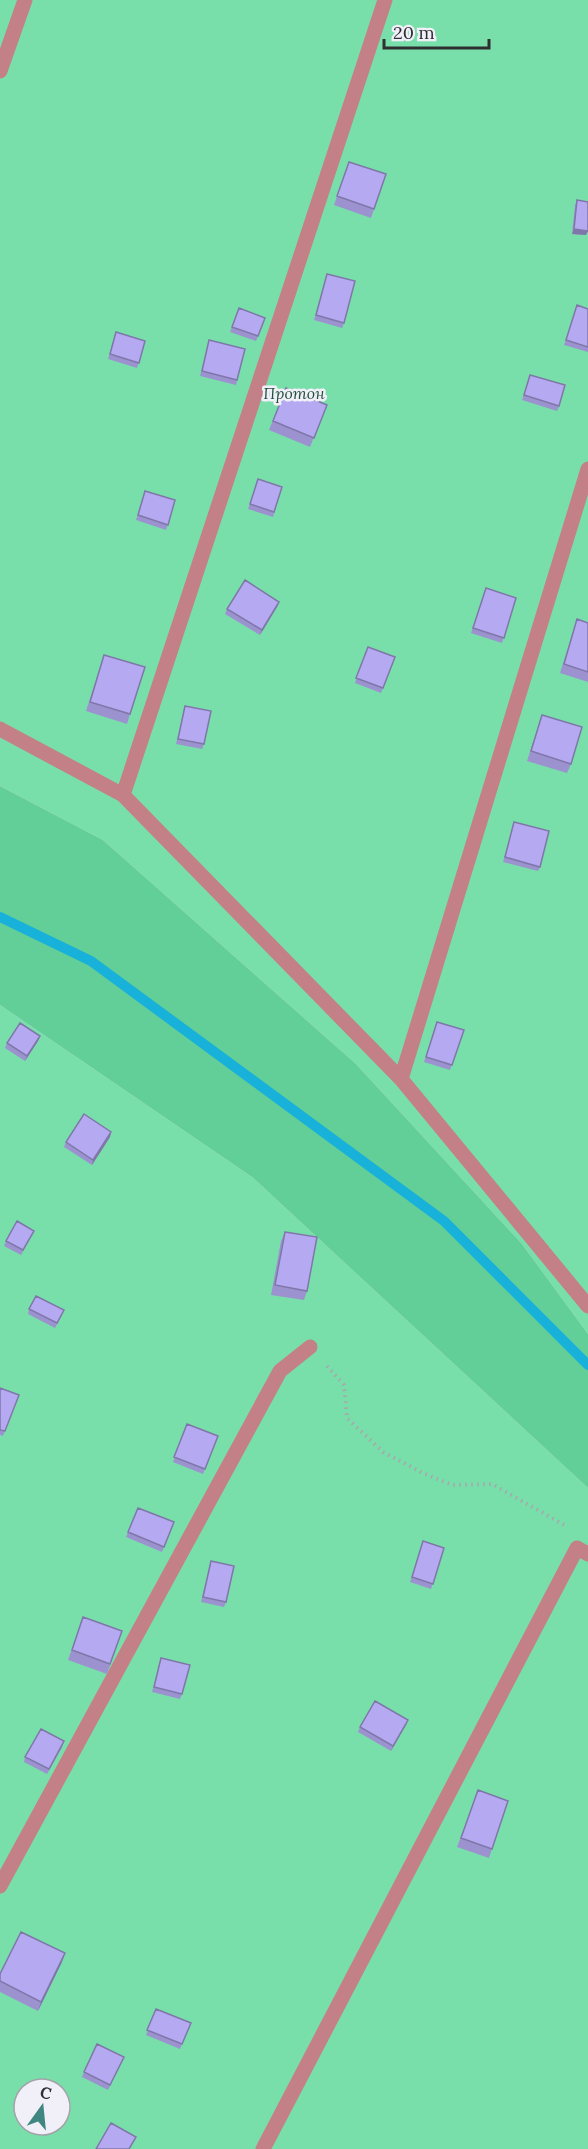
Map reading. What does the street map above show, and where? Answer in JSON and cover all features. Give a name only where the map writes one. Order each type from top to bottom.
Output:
[{"type":"lane","points":[[0,71],[25,0]]},
{"type":"lane","points":[[123,795],[386,0]]},
{"type":"lane","points":[[401,1079],[588,469]]},
{"type":"lane","points":[[0,729],[123,795],[401,1079],[588,1306]]},
{"type":"lane","points":[[0,1886],[280,1371],[310,1347]]},
{"type":"lane","points":[[263,2149],[583,1551]]},
{"type":"path","points":[[310,1347],[344,1385],[347,1418],[383,1452],[452,1485],[492,1484],[565,1524],[583,1551]]},
{"type":"green space","name":"Протон","points":[[0,0],[588,0],[588,1334],[522,1244],[356,1064],[103,840],[0,786]]},
{"type":"green space","points":[[0,786],[103,840],[356,1064],[522,1244],[588,1334],[588,1488],[252,1177],[0,1005]]},
{"type":"green space","points":[[0,1005],[252,1177],[588,1488],[588,2149],[0,2149]]},
{"type":"building","points":[[349,162],[386,174],[374,209],[337,196]]},
{"type":"building","points":[[577,200],[588,202],[588,231],[574,229]]},
{"type":"building","points":[[327,274],[355,281],[344,323],[316,315]]},
{"type":"building","points":[[577,305],[588,309],[588,347],[566,340]]},
{"type":"building","points":[[239,308],[265,318],[258,336],[232,327]]},
{"type":"building","points":[[116,332],[145,341],[139,363],[110,354]]},
{"type":"building","points":[[209,340],[245,349],[237,380],[202,371]]},
{"type":"building","points":[[530,375],[565,385],[559,406],[524,395]]},
{"type":"building","points":[[286,388],[327,405],[314,438],[273,421]]},
{"type":"building","points":[[258,479],[282,487],[274,512],[250,504]]},
{"type":"building","points":[[145,491],[175,500],[168,525],[138,515]]},
{"type":"building","points":[[245,580],[279,602],[262,630],[227,609]]},
{"type":"building","points":[[486,588],[516,598],[504,638],[473,628]]},
{"type":"building","points":[[577,619],[588,623],[588,672],[564,664]]},
{"type":"building","points":[[368,647],[395,657],[383,688],[356,678]]},
{"type":"building","points":[[104,655],[145,667],[130,714],[90,702]]},
{"type":"building","points":[[185,706],[211,711],[204,744],[178,739]]},
{"type":"building","points":[[542,715],[582,727],[571,764],[531,751]]},
{"type":"building","points":[[514,822],[549,831],[540,867],[505,857]]},
{"type":"building","points":[[437,1022],[464,1030],[452,1065],[426,1057]]},
{"type":"building","points":[[20,1023],[40,1036],[27,1056],[7,1043]]},
{"type":"building","points":[[84,1114],[111,1132],[93,1160],[66,1142]]},
{"type":"building","points":[[17,1221],[34,1231],[23,1250],[6,1241]]},
{"type":"building","points":[[285,1232],[317,1237],[307,1291],[275,1285]]},
{"type":"building","points":[[36,1296],[64,1310],[57,1323],[29,1309]]},
{"type":"building","points":[[0,1388],[19,1395],[5,1431],[0,1430]]},
{"type":"building","points":[[187,1424],[218,1436],[205,1469],[174,1457]]},
{"type":"building","points":[[138,1508],[174,1522],[164,1547],[128,1532]]},
{"type":"building","points":[[423,1541],[444,1548],[433,1584],[412,1577]]},
{"type":"building","points":[[211,1561],[234,1566],[226,1602],[203,1597]]},
{"type":"building","points":[[83,1617],[122,1631],[110,1664],[72,1650]]},
{"type":"building","points":[[161,1658],[190,1665],[182,1694],[154,1687]]},
{"type":"building","points":[[375,1701],[408,1720],[393,1746],[360,1727]]},
{"type":"building","points":[[41,1729],[64,1741],[49,1769],[25,1757]]},
{"type":"building","points":[[478,1790],[508,1801],[492,1849],[461,1838]]},
{"type":"building","points":[[21,1932],[65,1953],[41,2002],[0,1981],[0,1974]]},
{"type":"building","points":[[156,2009],[191,2023],[182,2044],[147,2030]]},
{"type":"building","points":[[97,2044],[124,2057],[110,2085],[84,2072]]},
{"type":"building","points":[[111,2123],[136,2137],[129,2149],[96,2149]]},
{"type":"waterway","points":[[0,917],[91,961],[444,1221],[588,1365]]}]
